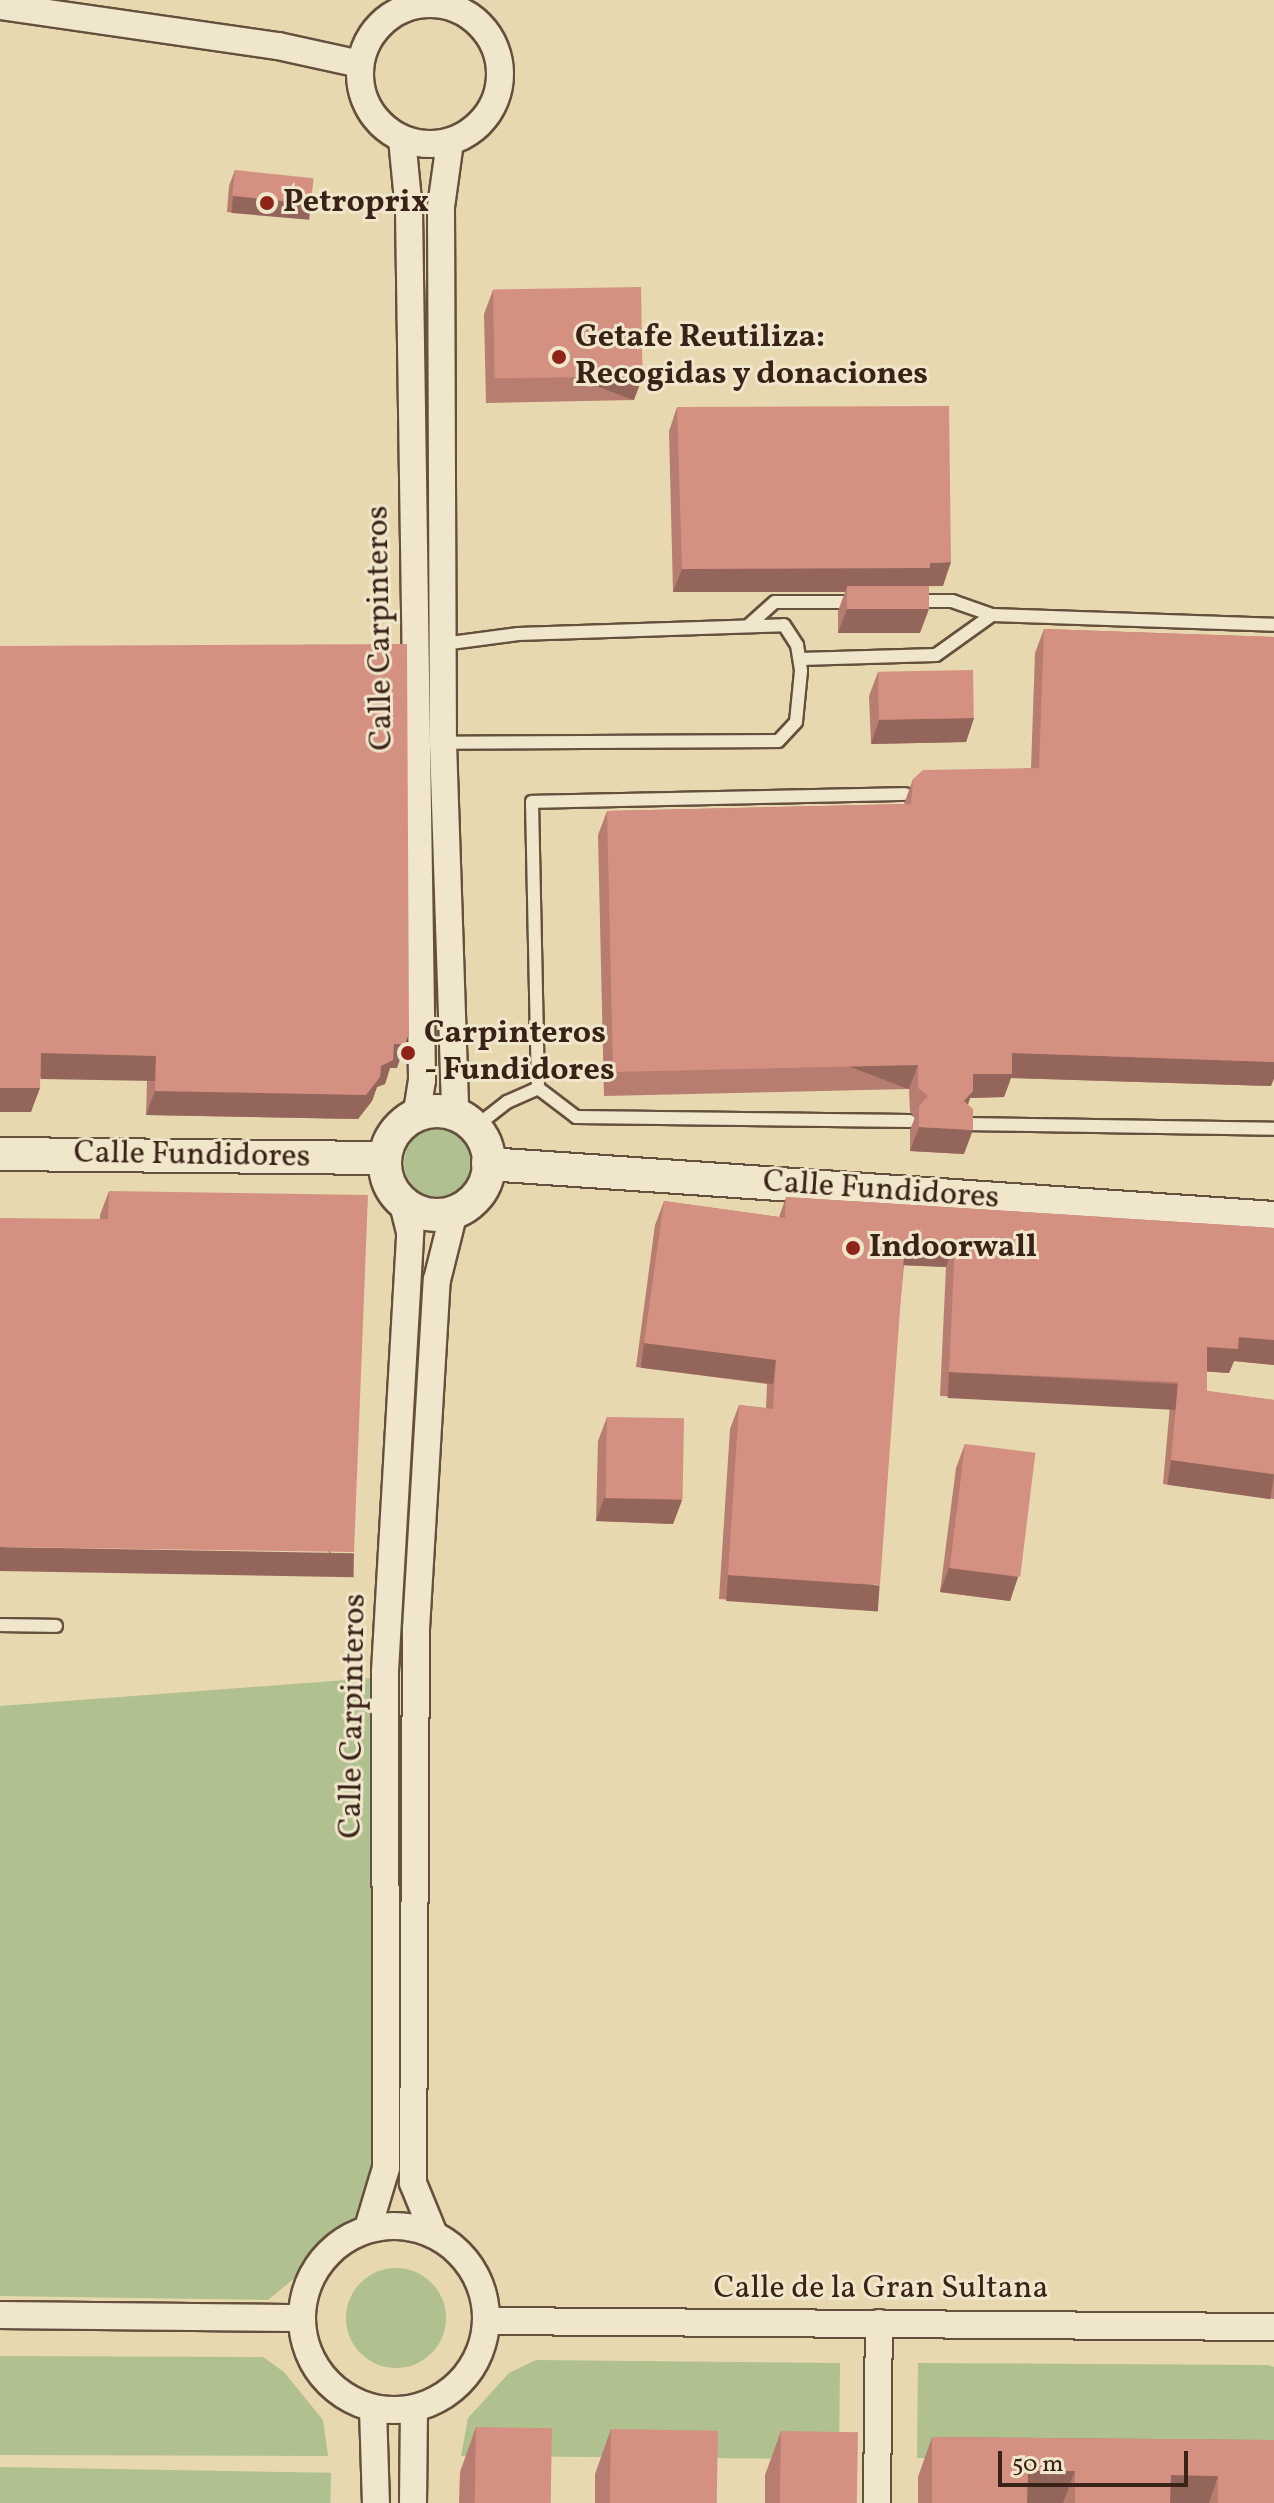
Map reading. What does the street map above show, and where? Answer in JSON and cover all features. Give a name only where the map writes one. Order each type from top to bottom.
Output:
[{"type":"street","points":[[449,3],[477,22],[492,42],[500,65],[499,89],[488,112],[450,142],[426,145],[402,139],[373,117],[362,95],[360,64],[368,40],[402,5],[449,3]]},
{"type":"street","points":[[0,6],[278,46],[360,64]]},
{"type":"street","name":"Calle Carpinteros","points":[[402,139],[409,211],[422,1080],[416,1116]]},
{"type":"street","name":"Calle Carpinteros","points":[[450,142],[441,207],[443,743],[465,1120]]},
{"type":"street","points":[[383,646],[443,644]]},
{"type":"street","points":[[416,1116],[465,1120],[484,1142],[488,1164],[477,1197],[454,1212],[427,1215],[403,1203],[388,1183],[385,1158],[395,1133],[416,1116]]},
{"type":"street","name":"Calle Fundidores","points":[[0,1154],[385,1158]]},
{"type":"street","name":"Calle Fundidores","points":[[488,1164],[1274,1218]]},
{"type":"street","name":"Calle Carpinteros","points":[[368,2228],[386,2168],[385,1671],[410,1232],[403,1203]]},
{"type":"street","name":"Calle Carpinteros","points":[[433,2232],[413,2183],[416,1629],[437,1280],[454,1212]]},
{"type":"street","points":[[396,2225],[433,2232],[475,2270],[488,2321],[477,2361],[453,2391],[414,2409],[373,2409],[332,2387],[310,2358],[302,2318],[304,2294],[329,2251],[368,2228],[396,2225]]},
{"type":"street","points":[[0,2315],[302,2318]]},
{"type":"street","name":"Calle de la Gran Sultana","points":[[488,2321],[1274,2327]]},
{"type":"street","points":[[877,2503],[879,2323]]},
{"type":"street","points":[[373,2409],[376,2503]]},
{"type":"street","points":[[413,2503],[414,2409]]},
{"type":"lane","points":[[893,601],[952,601],[992,615],[1274,625]]},
{"type":"lane","points":[[748,626],[775,602],[864,602]]},
{"type":"lane","points":[[800,659],[936,655],[992,615]]},
{"type":"lane","points":[[443,644],[518,634],[784,625],[800,659],[796,722],[778,741],[443,743]]},
{"type":"lane","points":[[538,1088],[532,802],[905,794]]},
{"type":"lane","points":[[465,1120],[538,1088]]},
{"type":"lane","points":[[538,1088],[576,1117],[910,1121]]},
{"type":"lane","points":[[964,1124],[1274,1129]]},
{"type":"lane","points":[[0,1625],[56,1626]]},
{"type":"green space","points":[[438,1129],[451,1131],[462,1139],[470,1150],[470,1176],[462,1187],[451,1195],[438,1197],[425,1195],[414,1187],[406,1176],[404,1163],[406,1150],[414,1139],[425,1131]]},
{"type":"green space","points":[[372,1678],[374,2213],[268,2300],[0,2296],[0,1706]]},
{"type":"green space","points":[[396,2268],[415,2271],[432,2282],[443,2299],[446,2318],[443,2337],[432,2354],[415,2365],[396,2368],[377,2365],[360,2354],[349,2337],[346,2318],[349,2299],[360,2282],[377,2271]]},
{"type":"green space","points":[[0,2356],[263,2357],[284,2372],[323,2420],[328,2456],[0,2455]]},
{"type":"green space","points":[[536,2360],[840,2363],[839,2459],[461,2456],[468,2418],[509,2373]]},
{"type":"green space","points":[[918,2363],[1268,2365],[1274,2367],[1274,2463],[917,2458]]},
{"type":"green space","points":[[0,2467],[331,2473],[330,2503],[0,2503]]},
{"type":"building","points":[[235,170],[314,178],[311,204],[232,196]]},
{"type":"building","name":"Getafe Reutiliza: Recogidas y donaciones","points":[[641,287],[643,376],[495,379],[493,290]]},
{"type":"building","points":[[949,406],[951,562],[930,563],[930,568],[682,569],[677,407]]},
{"type":"building","points":[[847,586],[929,586],[929,609],[847,609]]},
{"type":"building","points":[[1044,629],[1274,637],[1274,1062],[1012,1053],[1012,1074],[973,1074],[973,1091],[964,1101],[973,1109],[973,1130],[919,1127],[919,1106],[928,1096],[918,1088],[918,1065],[613,1072],[607,811],[911,804],[913,779],[923,770],[1039,768]]},
{"type":"building","points":[[407,644],[409,1034],[405,1044],[394,1044],[393,1060],[381,1066],[380,1077],[366,1095],[155,1091],[156,1056],[41,1053],[40,1088],[0,1088],[0,646]]},
{"type":"building","points":[[973,670],[974,718],[879,720],[878,672]]},
{"type":"building","points":[[109,1191],[368,1195],[354,1552],[0,1547],[0,1218],[108,1219]]},
{"type":"building","points":[[786,1197],[1274,1228],[1274,1340],[1239,1337],[1238,1349],[1207,1347],[1207,1391],[1274,1400],[1274,1474],[1171,1460],[1178,1382],[949,1372],[955,1243],[905,1241],[880,1585],[728,1575],[739,1405],[773,1409],[776,1360],[644,1343],[664,1201],[785,1218]]},
{"type":"building","points":[[607,1417],[684,1418],[683,1499],[606,1498]]},
{"type":"building","points":[[965,1444],[1035,1453],[1020,1577],[950,1568]]},
{"type":"building","points":[[476,2427],[552,2428],[551,2503],[475,2503]]},
{"type":"building","points":[[611,2429],[718,2431],[717,2503],[610,2503]]},
{"type":"building","points":[[781,2431],[858,2432],[857,2503],[780,2503]]},
{"type":"building","points":[[932,2437],[1274,2440],[1274,2503],[1218,2503],[1218,2476],[1171,2475],[1170,2503],[1075,2503],[1075,2471],[1028,2471],[1027,2503],[932,2503]]},
{"type":"place","name":"Petroprix","points":[[267,203]]},
{"type":"place","name":"Getafe Reutiliza: Recogidas y donaciones","points":[[559,357]]},
{"type":"place","name":"Carpinteros - Fundidores","points":[[408,1053]]},
{"type":"place","name":"Indoorwall","points":[[853,1248]]}]
